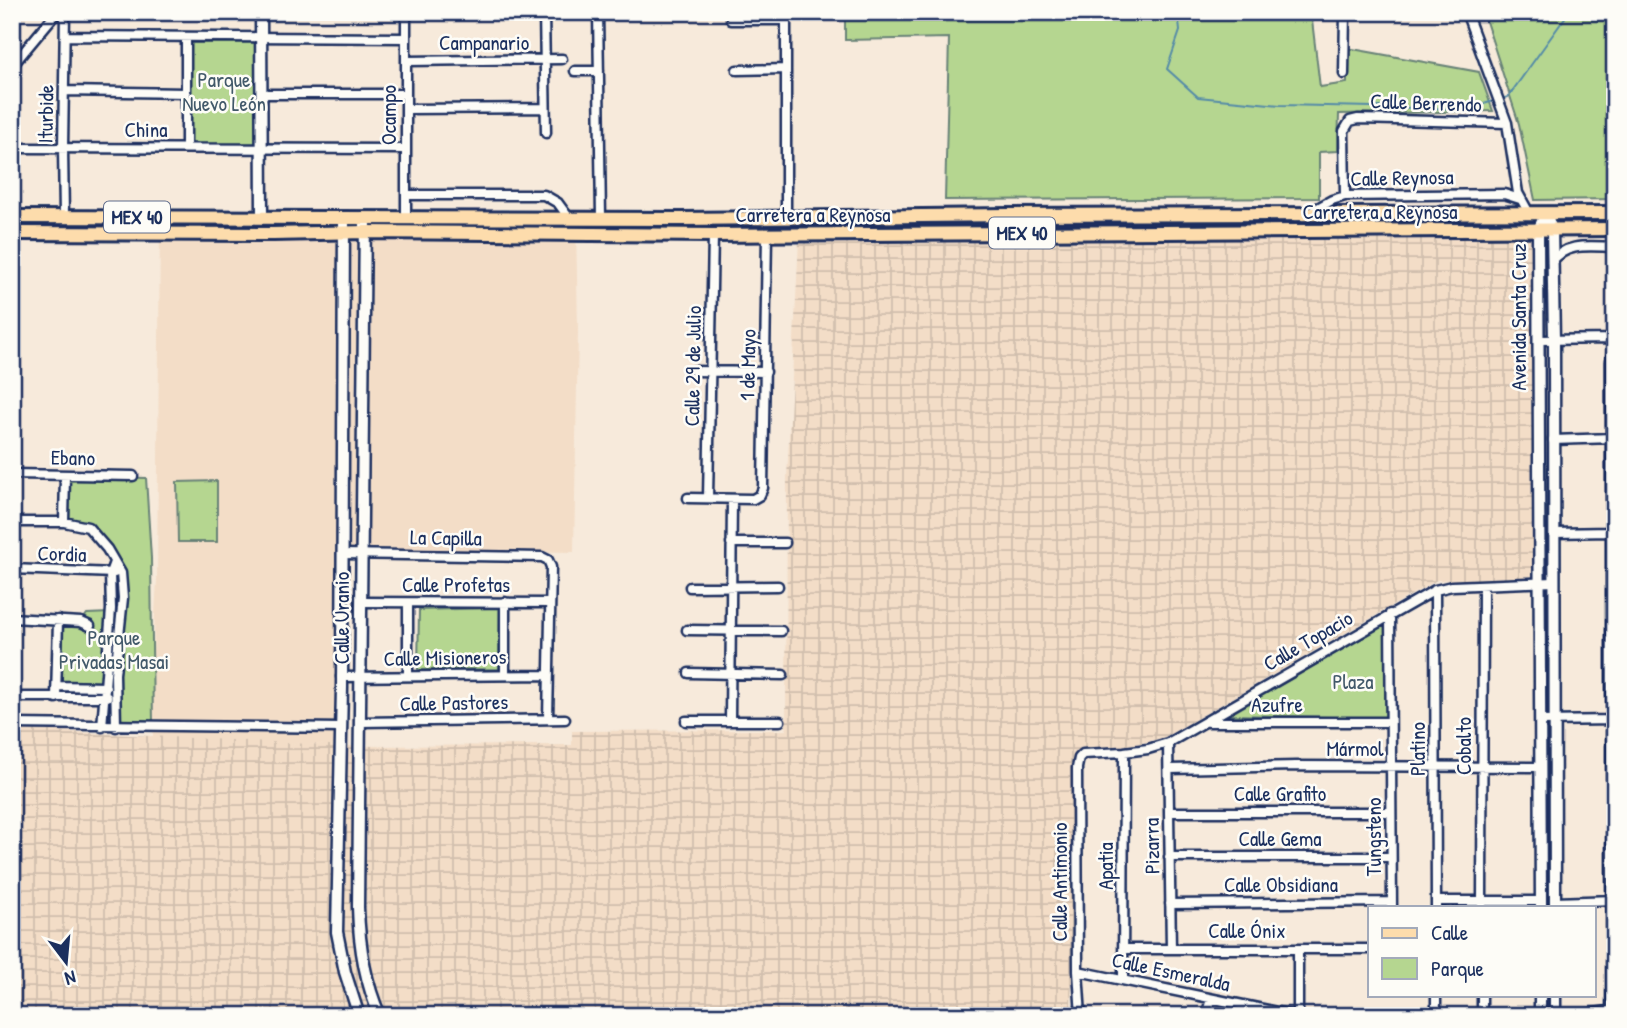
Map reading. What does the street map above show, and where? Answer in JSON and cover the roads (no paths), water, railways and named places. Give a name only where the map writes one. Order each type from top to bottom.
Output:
[{"type":"main road","name":"Carretera a Reynosa","points":[[12,233],[344,232],[365,225],[406,218],[682,219],[1615,213]]},
{"type":"main road","points":[[1174,215],[1174,232]]},
{"type":"main road","name":"Carretera a Reynosa","points":[[12,217],[344,218],[365,225],[462,233],[694,235],[1615,229]]},
{"type":"main road","points":[[462,233],[474,222],[502,217]]},
{"type":"main road","points":[[767,235],[778,223],[822,217]]},
{"type":"main road","points":[[200,234],[262,218],[274,225],[307,233]]},
{"type":"main road","points":[[727,235],[742,226],[771,218]]},
{"type":"main road","points":[[682,219],[699,223],[700,228],[694,235]]},
{"type":"street","points":[[12,66],[57,12]]},
{"type":"street","name":"Iturbide","points":[[64,217],[65,12]]},
{"type":"street","points":[[261,12],[262,218]]},
{"type":"street","name":"Ocampo","points":[[406,12],[406,218]]},
{"type":"street","points":[[544,12],[546,133]]},
{"type":"street","points":[[598,12],[601,218]]},
{"type":"street","points":[[1345,12],[1345,74]]},
{"type":"street","points":[[1466,12],[1507,123],[1520,199],[1529,213]]},
{"type":"street","points":[[731,20],[786,16],[786,218]]},
{"type":"street","points":[[65,36],[406,38]]},
{"type":"street","points":[[186,37],[186,147]]},
{"type":"street","name":"Campanario","points":[[407,61],[562,59]]},
{"type":"street","points":[[737,69],[786,69]]},
{"type":"street","points":[[575,71],[599,71]]},
{"type":"street","points":[[65,91],[186,93]]},
{"type":"street","points":[[261,93],[406,94]]},
{"type":"street","points":[[406,109],[544,108]]},
{"type":"street","name":"Calle Berrendo","points":[[1345,196],[1344,131],[1346,125],[1358,119],[1507,123]]},
{"type":"street","name":"China","points":[[12,148],[406,149]]},
{"type":"street","points":[[1504,194],[1516,181]]},
{"type":"street","name":"Calle Reynosa","points":[[1305,216],[1317,207],[1345,196],[1504,194],[1520,199]]},
{"type":"street","points":[[406,195],[544,195],[558,203],[569,218]]},
{"type":"street","name":"Avenida Santa Cruz","points":[[1541,904],[1538,230],[1546,213]]},
{"type":"street","name":"Avenida Santa Cruz","points":[[1546,213],[1552,230],[1554,339],[1555,905]]},
{"type":"street","name":"Calle Uranio","points":[[344,218],[337,932],[345,972],[359,1016]]},
{"type":"street","name":"Calle Uranio","points":[[365,225],[358,932],[364,965],[380,1016]]},
{"type":"street","points":[[1552,230],[1559,241],[1574,247]]},
{"type":"street","name":"Calle 29 de Julio","points":[[708,498],[713,235]]},
{"type":"street","name":"1 de Mayo","points":[[732,499],[753,499],[760,495],[763,488],[767,235]]},
{"type":"street","points":[[1552,262],[1563,250],[1574,247],[1615,247]]},
{"type":"street","points":[[1540,340],[1614,337],[1610,532],[1614,629],[1614,1010],[1573,1016]]},
{"type":"street","points":[[694,371],[766,372]]},
{"type":"street","points":[[1553,440],[1613,438]]},
{"type":"street","name":"Ebano","points":[[12,474],[134,476]]},
{"type":"street","points":[[64,522],[65,475]]},
{"type":"street","points":[[688,498],[732,499],[730,721]]},
{"type":"street","points":[[12,522],[64,522],[88,527],[99,538],[121,573],[123,598],[115,687],[116,727]]},
{"type":"street","points":[[1555,533],[1610,532]]},
{"type":"street","points":[[731,543],[785,543]]},
{"type":"street","name":"La Capilla","points":[[342,554],[542,557],[548,560],[551,567],[550,603]]},
{"type":"street","points":[[102,727],[111,613],[110,573],[114,562]]},
{"type":"street","name":"Cordia","points":[[12,569],[121,573]]},
{"type":"street","name":"Calle Topacio","points":[[1087,753],[1124,752],[1168,743],[1443,586],[1554,582]]},
{"type":"street","name":"Cobalto","points":[[1482,904],[1483,585]]},
{"type":"street","points":[[690,587],[778,586]]},
{"type":"street","name":"Platino","points":[[1435,590],[1436,904]]},
{"type":"street","name":"Calle Profetas","points":[[361,601],[550,603]]},
{"type":"street","points":[[505,602],[505,674]]},
{"type":"street","points":[[408,603],[408,675]]},
{"type":"street","points":[[548,719],[550,603]]},
{"type":"street","points":[[111,613],[121,613]]},
{"type":"street","name":"Tungsteno","points":[[1390,614],[1392,904]]},
{"type":"street","points":[[12,618],[81,622],[90,626]]},
{"type":"street","points":[[56,698],[58,620]]},
{"type":"street","points":[[687,630],[781,631]]},
{"type":"street","points":[[688,673],[783,675]]},
{"type":"street","name":"Calle Misioneros","points":[[341,677],[549,675]]},
{"type":"street","points":[[57,686],[115,687]]},
{"type":"street","points":[[12,697],[115,697]]},
{"type":"street","name":"Calle Pastores","points":[[360,722],[565,719]]},
{"type":"street","points":[[1541,721],[1613,720]]},
{"type":"street","points":[[686,721],[780,721]]},
{"type":"street","name":"Azufre","points":[[1206,722],[1390,722]]},
{"type":"street","points":[[12,724],[341,728]]},
{"type":"street","name":"Pizarra","points":[[1168,743],[1171,949]]},
{"type":"street","name":"Apatia","points":[[1123,979],[1124,752]]},
{"type":"street","name":"Calle Antimonio","points":[[1081,1016],[1078,971],[1077,768],[1079,758],[1087,753]]},
{"type":"street","name":"Mármol","points":[[1170,769],[1540,767]]},
{"type":"street","name":"Calle Grafito","points":[[1169,812],[1391,811]]},
{"type":"street","name":"Calle Gema","points":[[1170,857],[1391,857]]},
{"type":"street","points":[[1555,905],[1614,900]]},
{"type":"street","name":"Calle Obsidiana","points":[[1170,904],[1392,904]]},
{"type":"street","points":[[1436,904],[1541,904]]},
{"type":"street","name":"Calle Ónix","points":[[1124,949],[1368,949]]},
{"type":"street","points":[[1298,949],[1298,1016]]},
{"type":"street","points":[[345,972],[364,965]]},
{"type":"street","name":"Calle Esmeralda","points":[[1078,971],[1211,999],[1253,1011],[1298,1016]]},
{"type":"street","points":[[1436,996],[1436,1016]]},
{"type":"street","points":[[1482,996],[1482,1016]]},
{"type":"street","points":[[1540,996],[1540,1016]]},
{"type":"street","points":[[1555,996],[1555,1016]]},
{"type":"street","points":[[1206,1016],[1211,999]]},
{"type":"waterway","points":[[1178,12],[1180,31],[1167,69],[1198,97],[1280,105],[1467,109],[1497,100]]},
{"type":"waterway","points":[[1502,99],[1508,97],[1569,12]]},
{"type":"park label","name":"Parque Nuevo León","points":[[224,92]]},
{"type":"park label","name":"Parque Privadas Masai","points":[[114,650]]},
{"type":"park label","name":"Plaza","points":[[1353,682]]}]
